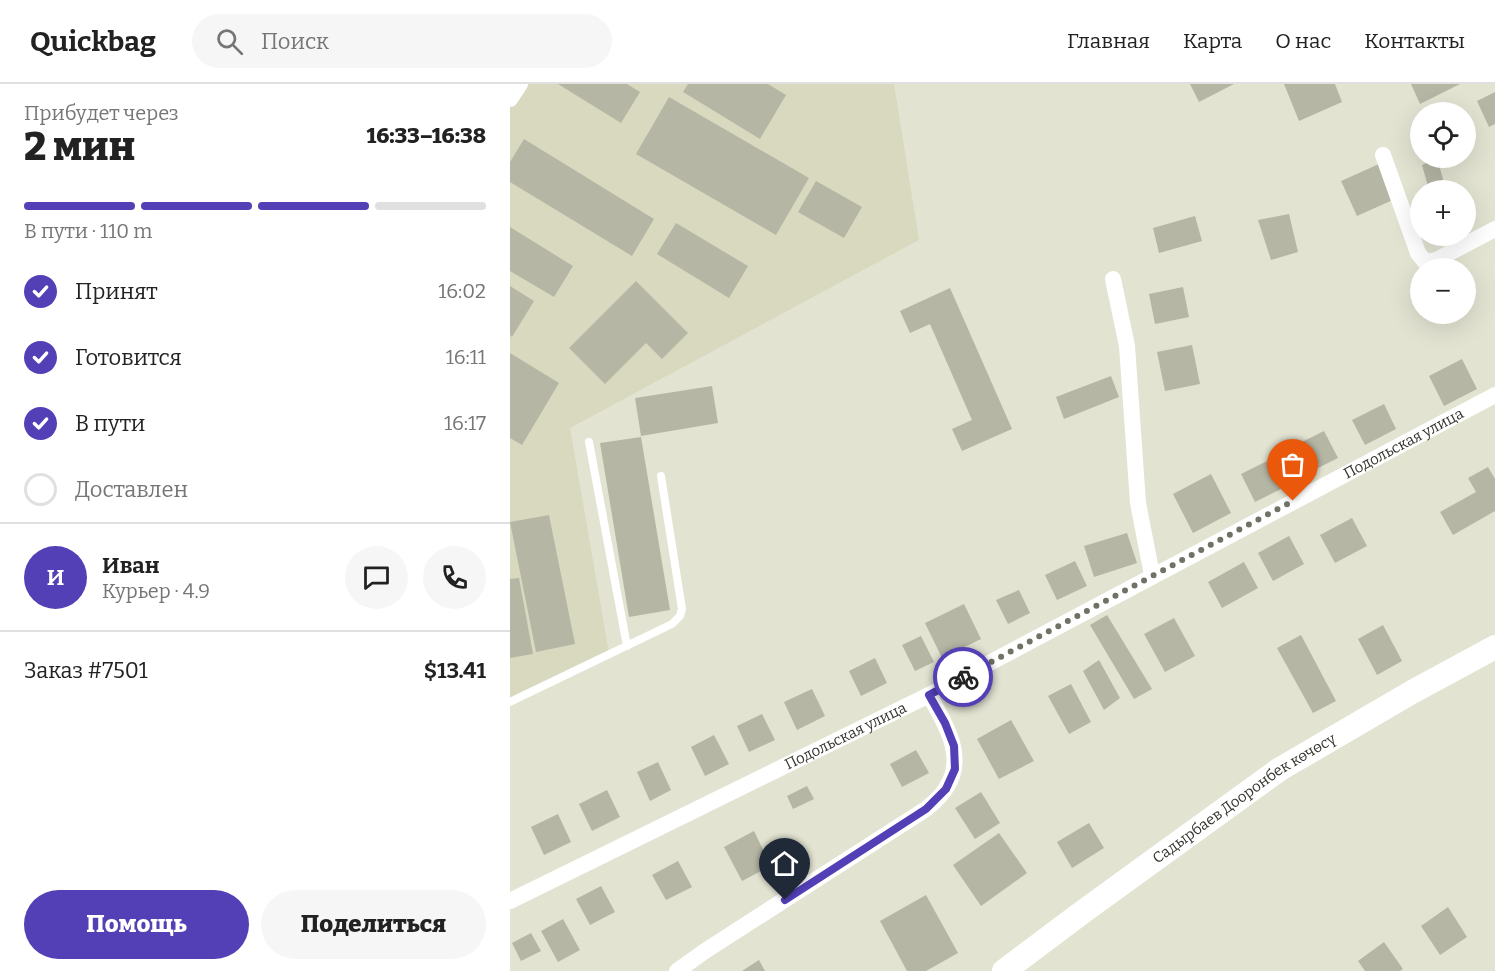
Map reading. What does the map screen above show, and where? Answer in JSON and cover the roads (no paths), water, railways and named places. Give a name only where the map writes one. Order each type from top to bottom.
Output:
[{"type":"main road","name":"Садырбаев Дооронбек көчөсү","points":[[1004,971],[1280,769],[1412,692],[1495,647]]},
{"type":"street","points":[[510,99],[520,84]]},
{"type":"street","points":[[1383,155],[1418,253],[1425,262],[1436,260],[1495,229]]},
{"type":"street","points":[[1113,279],[1127,346],[1138,503],[1152,575]]},
{"type":"street","name":"Подольская улица","points":[[510,901],[929,695],[1495,395]]},
{"type":"street","points":[[677,971],[926,809],[946,789],[955,769],[954,746],[945,723],[929,695]]},
{"type":"lane","points":[[589,442],[627,646]]},
{"type":"lane","points":[[510,702],[672,624],[680,616],[682,609],[661,476]]}]
